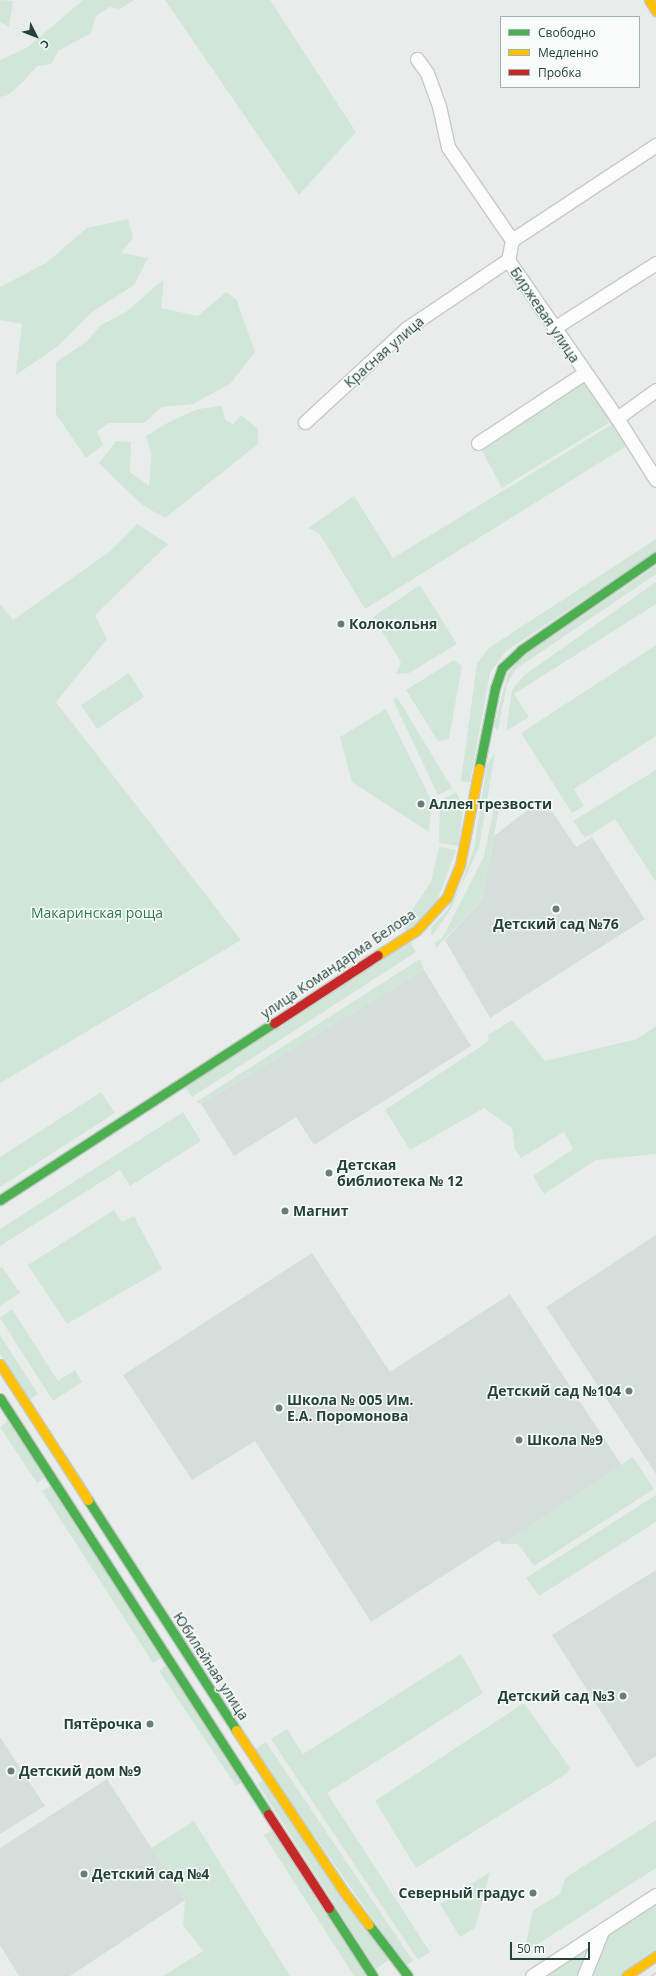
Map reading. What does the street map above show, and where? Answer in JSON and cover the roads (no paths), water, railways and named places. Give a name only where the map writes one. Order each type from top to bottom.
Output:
[{"type":"street","points":[[649,0],[656,11]]},
{"type":"street","points":[[417,60],[427,73],[439,106],[448,147],[512,240],[656,145]]},
{"type":"street","name":"Биржевая улица","points":[[512,240],[508,260],[655,475]]},
{"type":"street","name":"Красная улица","points":[[305,422],[407,328],[508,260]]},
{"type":"street","points":[[554,328],[656,263]]},
{"type":"street","points":[[478,443],[584,373]]},
{"type":"street","points":[[617,418],[656,390]]},
{"type":"street","name":"улица Командарма Белова","points":[[0,1200],[418,930],[447,897],[460,865],[494,688],[502,668],[521,650],[656,557]]},
{"type":"street","name":"Юбилейная улица","points":[[0,1364],[264,1773],[344,1892],[408,1976]]},
{"type":"street","points":[[0,1398],[250,1782],[378,1973],[396,1962]]},
{"type":"street","points":[[53,1478],[68,1468]]},
{"type":"street","points":[[250,1782],[264,1773]]},
{"type":"street","points":[[532,1976],[656,1895]]},
{"type":"street","points":[[584,1976],[602,1931]]},
{"type":"street","points":[[626,1976],[656,1956]]},
{"type":"tram line","points":[[650,1976],[656,1972]]},
{"type":"place","name":"Колокольня","points":[[341,624]]},
{"type":"place","name":"Аллея трезвости","points":[[421,804]]},
{"type":"place","name":"Детский сад №76","points":[[556,909]]},
{"type":"place","name":"Детская библиотека № 12","points":[[329,1173]]},
{"type":"place","name":"Магнит","points":[[285,1211]]},
{"type":"place","name":"Детский сад №104","points":[[629,1391]]},
{"type":"place","name":"Школа № 005 Им. Е.А. Поромонова","points":[[279,1408]]},
{"type":"place","name":"Школа №9","points":[[519,1440]]},
{"type":"place","name":"Детский сад №3","points":[[623,1696]]},
{"type":"place","name":"Пятёрочка","points":[[150,1724]]},
{"type":"place","name":"Детский дом №9","points":[[11,1771]]},
{"type":"place","name":"Детский сад №4","points":[[84,1874]]},
{"type":"place","name":"Северный градус","points":[[533,1893]]},
{"type":"park label","name":"Макаринская роща","points":[[97,913]]}]
